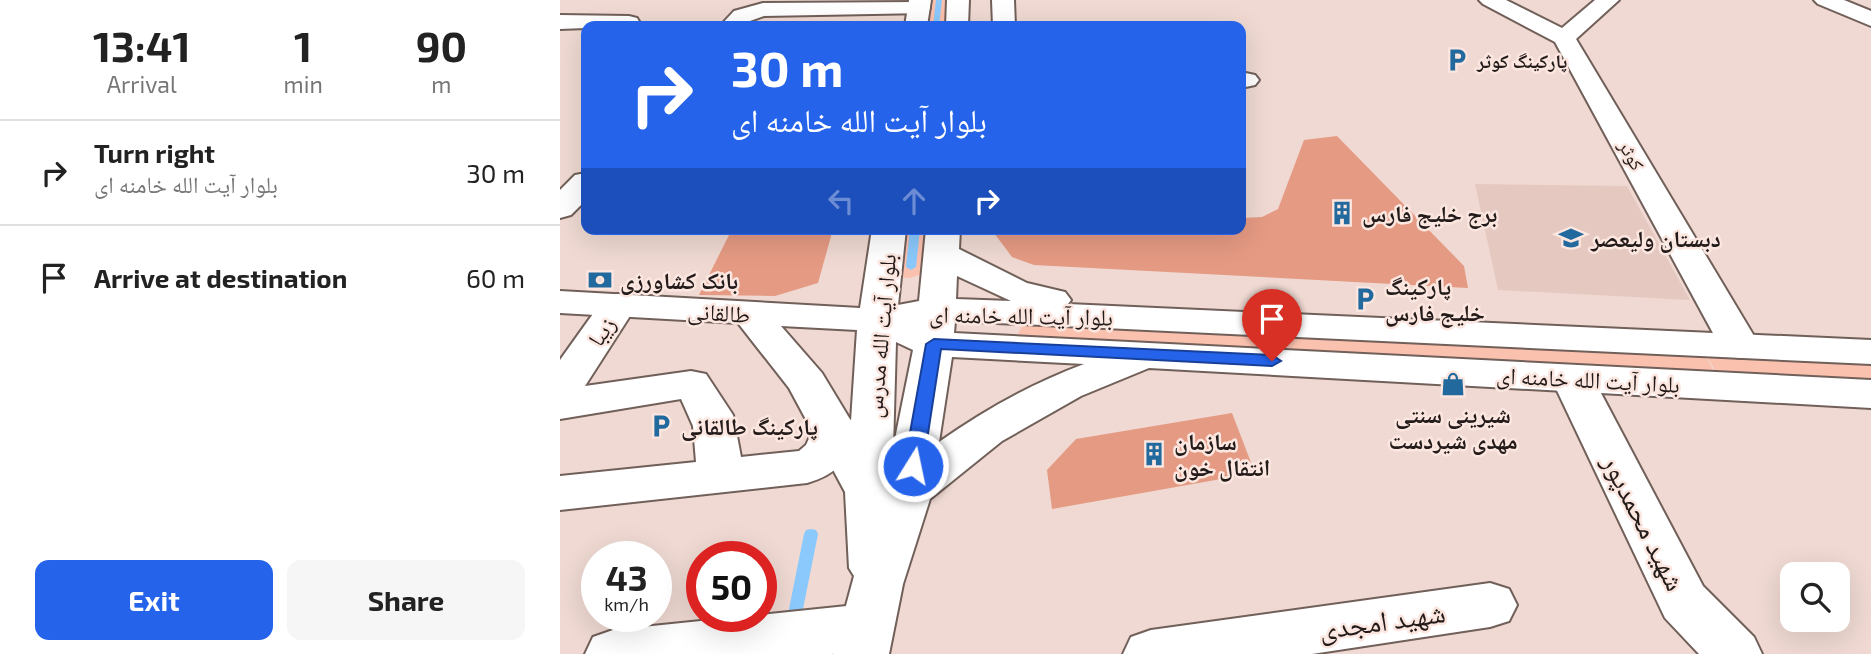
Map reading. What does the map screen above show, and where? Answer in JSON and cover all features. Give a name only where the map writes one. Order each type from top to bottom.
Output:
[{"type":"main road","points":[[957,21],[958,0]]},
{"type":"main road","points":[[1003,0],[1004,21]]},
{"type":"main road","points":[[1490,0],[1564,38],[1608,0]]},
{"type":"main road","points":[[1825,0],[1871,19]]},
{"type":"main road","points":[[1858,0],[1871,5]]},
{"type":"main road","points":[[737,21],[767,5],[826,18],[919,11]]},
{"type":"main road","points":[[560,22],[581,22]]},
{"type":"main road","name":"کوثر","points":[[1564,38],[1740,346]]},
{"type":"main road","points":[[560,208],[581,188]]},
{"type":"main road","points":[[560,221],[581,220]]},
{"type":"main road","name":"بلوار آیت الله مدرس","points":[[888,235],[877,320],[889,491]]},
{"type":"main road","points":[[942,242],[1015,291],[1115,317]]},
{"type":"main road","name":"بلوار آیت الله مدرس","points":[[868,622],[889,491],[935,326],[942,242]]},
{"type":"main road","name":"طالقانی","points":[[560,302],[877,320]]},
{"type":"main road","name":"زیبا","points":[[560,399],[618,305]]},
{"type":"main road","points":[[750,314],[807,382],[834,430],[889,491]]},
{"type":"main road","name":"بلوار آیت الله خامنه ای","points":[[935,326],[1115,317],[1216,339],[1572,378],[1871,394]]},
{"type":"main road","name":"بلوار آیت الله خامنه ای","points":[[877,320],[1148,355],[1216,339],[1740,346],[1871,352]]},
{"type":"main road","points":[[807,467],[889,491],[986,430],[1066,386],[1148,355]]},
{"type":"main road","name":"شهید محمدپور","points":[[1572,378],[1684,602],[1734,654]]},
{"type":"main road","points":[[560,399],[691,384],[706,400],[719,434],[719,474]]},
{"type":"main road","points":[[560,493],[719,474],[807,467],[820,462],[828,450],[834,430]]},
{"type":"main road","name":"شهید امجدی","points":[[1151,654],[1490,605]]},
{"type":"main road","points":[[613,654],[868,622]]},
{"type":"shaded area","points":[[920,0],[958,0],[957,21],[917,21]]},
{"type":"shaded area","name":"دبستان ولیعصر","points":[[1475,184],[1627,186],[1690,300],[1498,290]]},
{"type":"shaded area","points":[[890,235],[941,235],[925,273],[910,278],[894,277]]},
{"type":"shaded area","points":[[1029,312],[1871,353],[1871,386],[1724,385],[1701,347],[1722,386],[1011,348]]},
{"type":"building","name":"برج خلیج فارس","points":[[1337,136],[1464,266],[1468,288],[1034,265],[1012,257],[996,235],[1246,235],[1246,218],[1262,217],[1278,209],[1304,140]]},
{"type":"building","points":[[729,235],[831,235],[818,283],[775,296],[699,295]]},
{"type":"building","name":"سازمان انتقال خون","points":[[1232,413],[1255,473],[1052,509],[1047,470],[1076,439]]},
{"type":"waterway","points":[[937,21],[939,0]]},
{"type":"waterway","points":[[911,267],[914,235]]},
{"type":"waterway","points":[[793,624],[811,534]]},
{"type":"place","name":"پارکینگ کوثر","points":[[1457,60]]},
{"type":"place","name":"برج خلیج فارس","points":[[1342,213]]},
{"type":"place","name":"دبستان ولیعصر","points":[[1571,238]]},
{"type":"place","name":"بانک کشاورزی","points":[[600,280]]},
{"type":"place","name":"پارکینگ خلیج فارس","points":[[1365,299]]},
{"type":"place","name":"شیرینی سنتی مهدی شیردست","points":[[1453,384]]},
{"type":"place","name":"پارکینگ طالقانی","points":[[661,426]]},
{"type":"place","name":"سازمان انتقال خون","points":[[1154,454]]},
{"type":"route","points":[[913,466],[934,344],[1272,361]]}]
